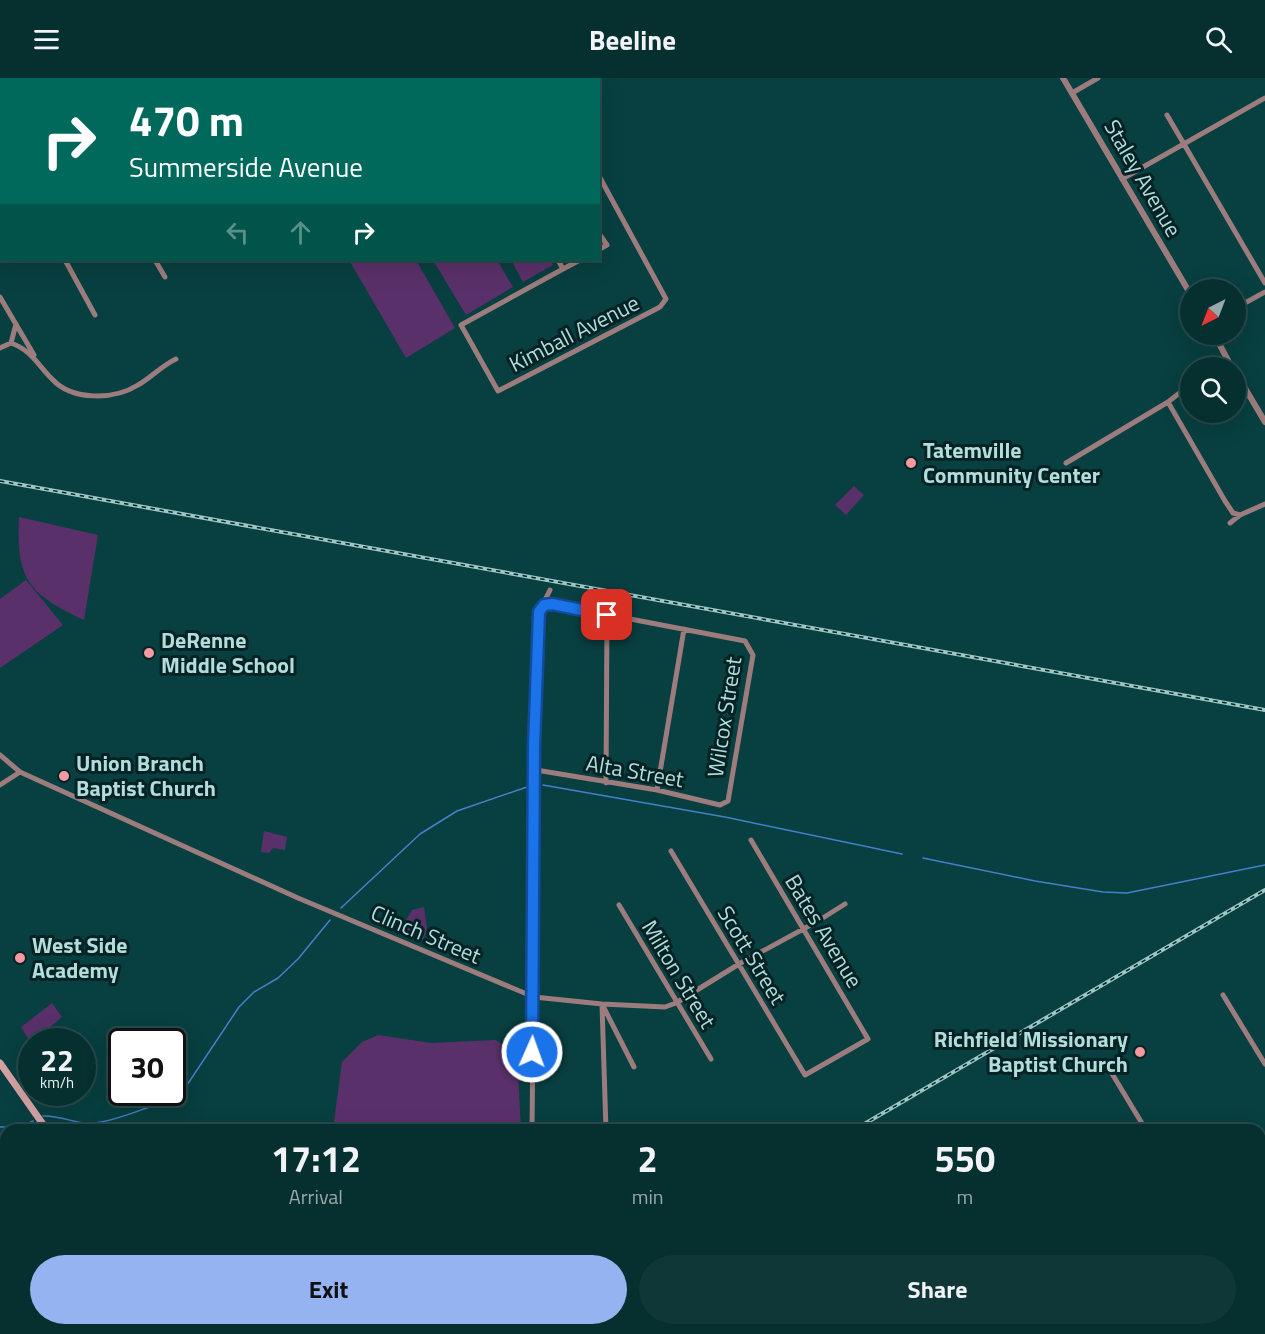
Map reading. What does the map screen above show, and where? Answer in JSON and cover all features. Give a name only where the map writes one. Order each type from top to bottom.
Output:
[{"type":"main road","points":[[0,1063],[43,1124]]},
{"type":"street","name":"Staley Avenue","points":[[1063,78],[1181,279]]},
{"type":"street","points":[[1072,93],[1098,78]]},
{"type":"street","points":[[1122,179],[1265,98]]},
{"type":"street","points":[[1167,115],[1265,283]]},
{"type":"street","name":"Kimball Avenue","points":[[563,268],[461,325],[498,391],[664,303],[666,295],[600,178]]},
{"type":"street","points":[[600,235],[607,245],[600,249]]},
{"type":"street","points":[[66,261],[94,315]]},
{"type":"street","points":[[156,261],[165,277]]},
{"type":"street","points":[[559,261],[563,268],[578,261]]},
{"type":"street","points":[[1246,302],[1265,292]]},
{"type":"street","points":[[0,297],[34,357],[54,382],[71,392],[109,395],[126,391],[140,385],[163,365],[176,359]]},
{"type":"street","points":[[11,343],[16,324]]},
{"type":"street","points":[[0,348],[11,343]]},
{"type":"street","points":[[11,343],[34,357]]},
{"type":"street","points":[[1246,390],[1265,422]]},
{"type":"street","points":[[1066,464],[1180,393]]},
{"type":"street","points":[[1168,402],[1225,501],[1233,513],[1240,515]]},
{"type":"street","points":[[1230,523],[1240,515],[1265,504]]},
{"type":"street","points":[[532,1124],[536,770],[534,746],[538,623],[539,612],[550,590]]},
{"type":"street","points":[[544,605],[552,604],[684,629],[657,790]]},
{"type":"street","points":[[606,783],[607,615]]},
{"type":"street","name":"Wilcox Street","points":[[684,629],[746,641],[753,655],[728,801]]},
{"type":"street","name":"Clinch Street","points":[[0,755],[20,772],[298,898],[534,997],[602,1004],[665,1007],[676,1003],[738,964],[844,904]]},
{"type":"street","name":"Alta Street","points":[[536,770],[657,790],[720,804],[728,801]]},
{"type":"street","points":[[0,785],[20,772]]},
{"type":"street","name":"Bates Avenue","points":[[752,840],[868,1039],[805,1075]]},
{"type":"street","name":"Scott Street","points":[[671,852],[805,1075]]},
{"type":"street","name":"Milton Street","points":[[619,905],[711,1059]]},
{"type":"street","points":[[1223,995],[1265,1064]]},
{"type":"street","points":[[602,1004],[633,1067]]},
{"type":"street","points":[[602,1004],[606,1124]]},
{"type":"street","points":[[1105,1062],[1142,1124]]},
{"type":"shaded area","points":[[350,261],[417,261],[455,328],[406,358]]},
{"type":"shaded area","points":[[434,261],[498,261],[513,287],[466,315]]},
{"type":"shaded area","points":[[512,261],[551,261],[553,265],[523,282]]},
{"type":"shaded area","points":[[854,486],[864,495],[846,515],[835,505]]},
{"type":"shaded area","points":[[19,517],[98,535],[84,620],[50,602],[38,593],[30,582],[20,556]]},
{"type":"shaded area","points":[[26,580],[63,625],[0,668],[0,599]]},
{"type":"shaded area","points":[[264,831],[287,837],[285,850],[273,848],[269,853],[261,852]]},
{"type":"shaded area","points":[[424,907],[427,928],[424,939],[401,929],[412,910]]},
{"type":"shaded area","points":[[52,1003],[62,1017],[49,1028],[21,1027]]},
{"type":"shaded area","points":[[378,1035],[431,1043],[496,1040],[517,1055],[521,1124],[334,1124],[342,1062],[362,1042]]},
{"type":"waterway","points":[[543,785],[725,817],[902,854]]},
{"type":"waterway","points":[[341,908],[420,834],[457,811],[527,787]]},
{"type":"waterway","points":[[923,858],[1035,881],[1103,892],[1127,893],[1265,865]]},
{"type":"waterway","points":[[43,1116],[87,1123],[103,1122],[140,1110],[183,1091],[239,1007],[254,992],[278,978],[298,959],[330,920]]},
{"type":"waterway","points":[[27,1124],[33,1121]]},
{"type":"railway","points":[[0,481],[1265,710]]},
{"type":"railway","points":[[864,1124],[1265,890]]},
{"type":"place","name":"Tatemville Community Center","points":[[911,463]]},
{"type":"place","name":"DeRenne Middle School","points":[[149,653]]},
{"type":"place","name":"Union Branch Baptist Church","points":[[64,776]]},
{"type":"place","name":"West Side Academy","points":[[20,958]]},
{"type":"place","name":"Richfield Missionary Baptist Church","points":[[1140,1052]]},
{"type":"route","points":[[532,1052],[536,770],[534,746],[539,612],[544,605],[552,604],[607,615]]}]
